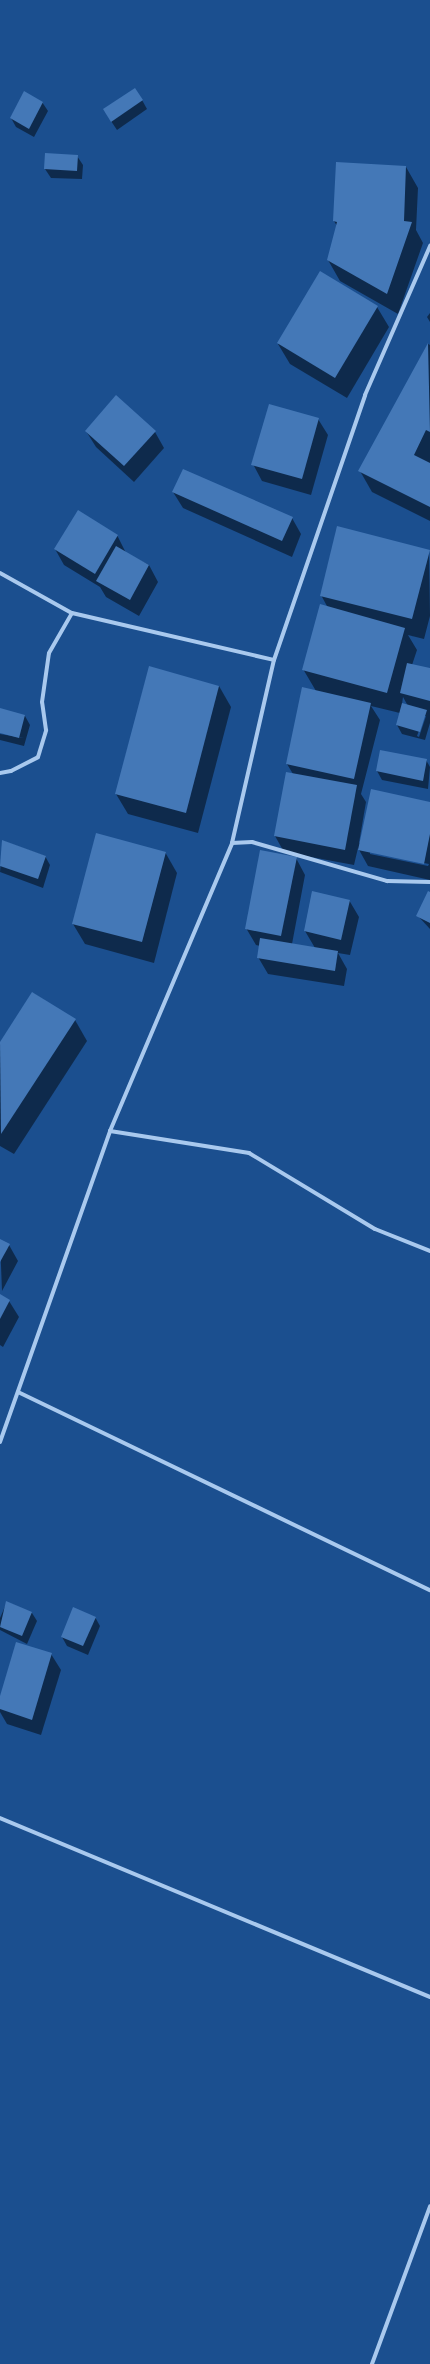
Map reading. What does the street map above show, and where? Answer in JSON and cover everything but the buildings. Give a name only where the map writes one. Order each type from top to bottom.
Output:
[{"type":"street","points":[[0,1442],[110,1131],[232,843],[274,660],[365,395],[430,246]]},
{"type":"street","points":[[0,573],[72,613],[274,660]]},
{"type":"street","points":[[0,773],[11,771],[38,757],[46,730],[42,702],[49,653],[72,613]]},
{"type":"street","points":[[232,843],[252,842],[388,881],[430,882]]},
{"type":"street","points":[[110,1131],[249,1153],[375,1229],[430,1251]]},
{"type":"street","points":[[18,1392],[430,1590]]},
{"type":"street","points":[[0,1818],[430,1997]]},
{"type":"street","points":[[372,2364],[430,2206]]}]
